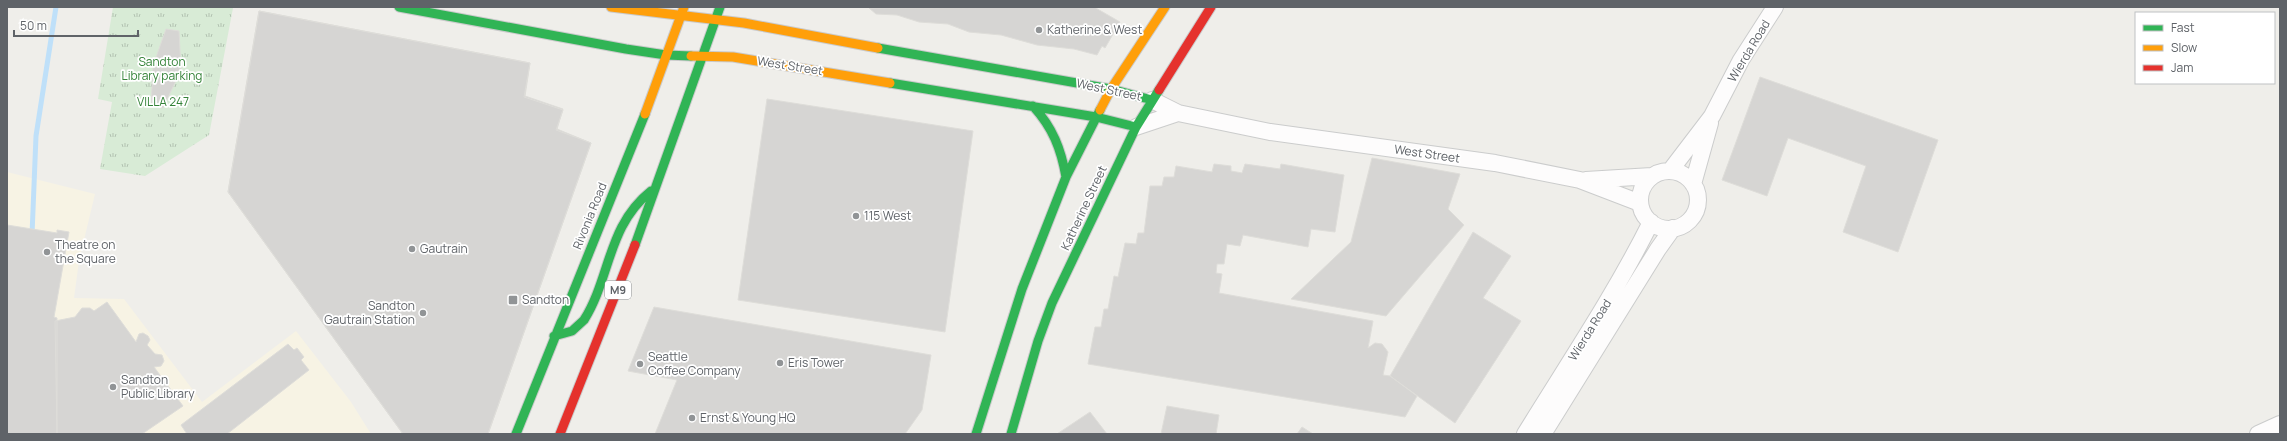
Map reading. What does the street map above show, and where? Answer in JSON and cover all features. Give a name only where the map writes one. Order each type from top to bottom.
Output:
[{"type":"main road","name":"West Street","points":[[399,7],[666,55],[733,56],[1096,117],[1136,127]]},
{"type":"main road","name":"West Street","points":[[611,7],[682,11],[1111,89],[1152,100]]},
{"type":"main road","name":"M9","points":[[560,434],[619,288],[720,7]]},
{"type":"main road","name":"Katherine Street","points":[[976,434],[983,407],[1022,289],[1066,177],[1111,89],[1165,7]]},
{"type":"main road","name":"Katherine Street","points":[[1011,434],[1038,341],[1052,303],[1136,127],[1211,7]]},
{"type":"main road","name":"Rivonia Road","points":[[516,434],[554,336],[627,158],[682,11]]},
{"type":"main road","points":[[1111,89],[1133,69],[1152,45]]},
{"type":"main road","points":[[1033,106],[1057,137],[1061,148],[1066,177]]},
{"type":"main road","points":[[554,336],[569,333],[582,323],[593,302],[616,238],[627,215],[638,200],[654,189]]},
{"type":"street","name":"Wierda Road","points":[[1670,171],[1712,116],[1742,60],[1775,7]]},
{"type":"street","name":"West Street","points":[[1152,100],[1178,113],[1270,132],[1495,163],[1580,180],[1640,203]]},
{"type":"street","points":[[1136,127],[1178,113]]},
{"type":"street","name":"Wierda Road","points":[[1693,184],[1712,116]]},
{"type":"street","points":[[1670,171],[1679,173],[1693,184],[1697,197],[1696,210],[1691,219],[1683,225],[1665,229],[1650,222],[1642,210],[1640,203],[1644,185],[1652,176],[1670,171]]},
{"type":"street","name":"West Street","points":[[1580,180],[1652,176]]},
{"type":"street","name":"Wierda Road","points":[[1525,434],[1587,336],[1636,253],[1650,222]]},
{"type":"street","name":"Wierda Road","points":[[1543,434],[1658,249],[1673,228]]},
{"type":"street","points":[[1548,396],[1562,404]]},
{"type":"street","points":[[2258,434],[2280,424]]},
{"type":"shaded area","points":[[7,172],[95,194],[79,261],[74,298],[124,299],[202,402],[296,331],[351,402],[371,434],[7,434]]},
{"type":"green space","name":"Sandton Library parking","points":[[113,7],[233,8],[209,135],[145,176],[100,169],[112,102],[98,99]]},
{"type":"building","name":"Katherine & West","points":[[1094,7],[1120,22],[1105,48],[1102,46],[1097,55],[1074,49],[1037,45],[1001,35],[969,32],[948,24],[919,22],[897,15],[876,14],[869,8]]},
{"type":"building","name":"Gautrain","points":[[259,11],[530,63],[525,96],[563,109],[557,129],[591,143],[488,434],[403,434],[228,192]]},
{"type":"building","name":"Gautrain","points":[[259,11],[530,63],[524,97],[563,110],[556,130],[591,143],[488,434],[403,434],[228,192]]},
{"type":"building","name":"VILLA 247","points":[[166,29],[179,31],[181,70],[163,108],[151,106],[153,66]]},
{"type":"building","points":[[1760,77],[1938,140],[1898,252],[1843,232],[1866,166],[1788,138],[1767,196],[1722,180]]},
{"type":"building","name":"115 West","points":[[767,99],[973,131],[945,332],[738,300]]},
{"type":"building","points":[[1372,158],[1460,174],[1448,209],[1464,225],[1386,316],[1291,299],[1351,242]]},
{"type":"building","points":[[1214,164],[1231,166],[1231,171],[1242,173],[1245,164],[1280,169],[1281,164],[1344,175],[1335,232],[1311,229],[1308,247],[1243,235],[1240,246],[1227,244],[1224,264],[1217,264],[1216,273],[1222,274],[1219,293],[1373,321],[1368,348],[1375,343],[1382,344],[1388,352],[1383,375],[1390,376],[1417,396],[1405,417],[1088,364],[1095,327],[1101,327],[1104,309],[1108,309],[1114,276],[1118,277],[1125,243],[1136,244],[1138,233],[1144,233],[1150,186],[1162,186],[1164,177],[1174,177],[1176,166],[1212,172]]},
{"type":"building","points":[[7,225],[57,233],[57,230],[69,232],[54,317],[57,318],[57,434],[7,434]]},
{"type":"building","points":[[1473,232],[1511,256],[1483,298],[1521,321],[1455,423],[1390,376]]},
{"type":"building","name":"Sandton Public Library","points":[[107,302],[136,342],[139,334],[143,333],[148,336],[150,340],[147,345],[155,354],[162,355],[164,361],[161,366],[154,367],[183,406],[142,434],[57,434],[55,321],[75,317],[82,308],[90,308],[94,311]]},
{"type":"building","name":"Eris Tower","points":[[654,307],[931,355],[922,410],[905,434],[655,434],[677,380],[628,371]]},
{"type":"building","points":[[288,344],[294,350],[297,348],[304,357],[301,360],[309,370],[227,434],[187,434],[181,425]]},
{"type":"building","points":[[1167,406],[1219,415],[1216,434],[1161,434]]},
{"type":"building","points":[[1090,412],[1107,434],[1057,434]]},
{"type":"building","points":[[1302,427],[1313,434],[1297,434]]},
{"type":"waterway","points":[[32,235],[36,136],[56,7]]},
{"type":"traffic: fast","points":[[399,7],[626,49],[666,55],[691,56]]},
{"type":"traffic: fast","points":[[635,245],[720,7]]},
{"type":"traffic: fast","points":[[878,48],[1111,89],[1152,100]]},
{"type":"traffic: fast","points":[[890,83],[1096,117],[1136,127]]},
{"type":"traffic: fast","points":[[1011,434],[1038,341],[1052,303],[1136,127],[1159,90]]},
{"type":"traffic: fast","points":[[1033,106],[1046,122],[1055,139],[1062,157],[1066,177]]},
{"type":"traffic: fast","points":[[976,434],[1022,289],[1066,177],[1100,110]]},
{"type":"traffic: fast","points":[[516,434],[645,114]]},
{"type":"traffic: fast","points":[[554,336],[572,331],[584,320],[593,304],[611,252],[626,220],[637,205],[651,191]]},
{"type":"traffic: slow","points":[[611,7],[744,23],[878,48]]},
{"type":"traffic: slow","points":[[645,114],[684,7]]},
{"type":"traffic: slow","points":[[1100,110],[1111,89],[1165,7]]},
{"type":"traffic: slow","points":[[691,56],[733,57],[890,83]]},
{"type":"traffic: jam","points":[[1159,90],[1211,7]]},
{"type":"traffic: jam","points":[[560,434],[635,245]]},
{"type":"place","name":"Katherine & West","points":[[1039,30]]},
{"type":"place","name":"115 West","points":[[856,216]]},
{"type":"place","name":"Gautrain","points":[[412,249]]},
{"type":"place","name":"Theatre on the Square","points":[[47,252]]},
{"type":"place","name":"Sandton","points":[[513,300]]},
{"type":"place","name":"Sandton Gautrain Station","points":[[423,313]]},
{"type":"place","name":"Eris Tower","points":[[780,363]]},
{"type":"place","name":"Seattle Coffee Company","points":[[640,364]]},
{"type":"place","name":"Sandton Public Library","points":[[113,387]]},
{"type":"place","name":"Ernst & Young HQ","points":[[692,418]]}]
